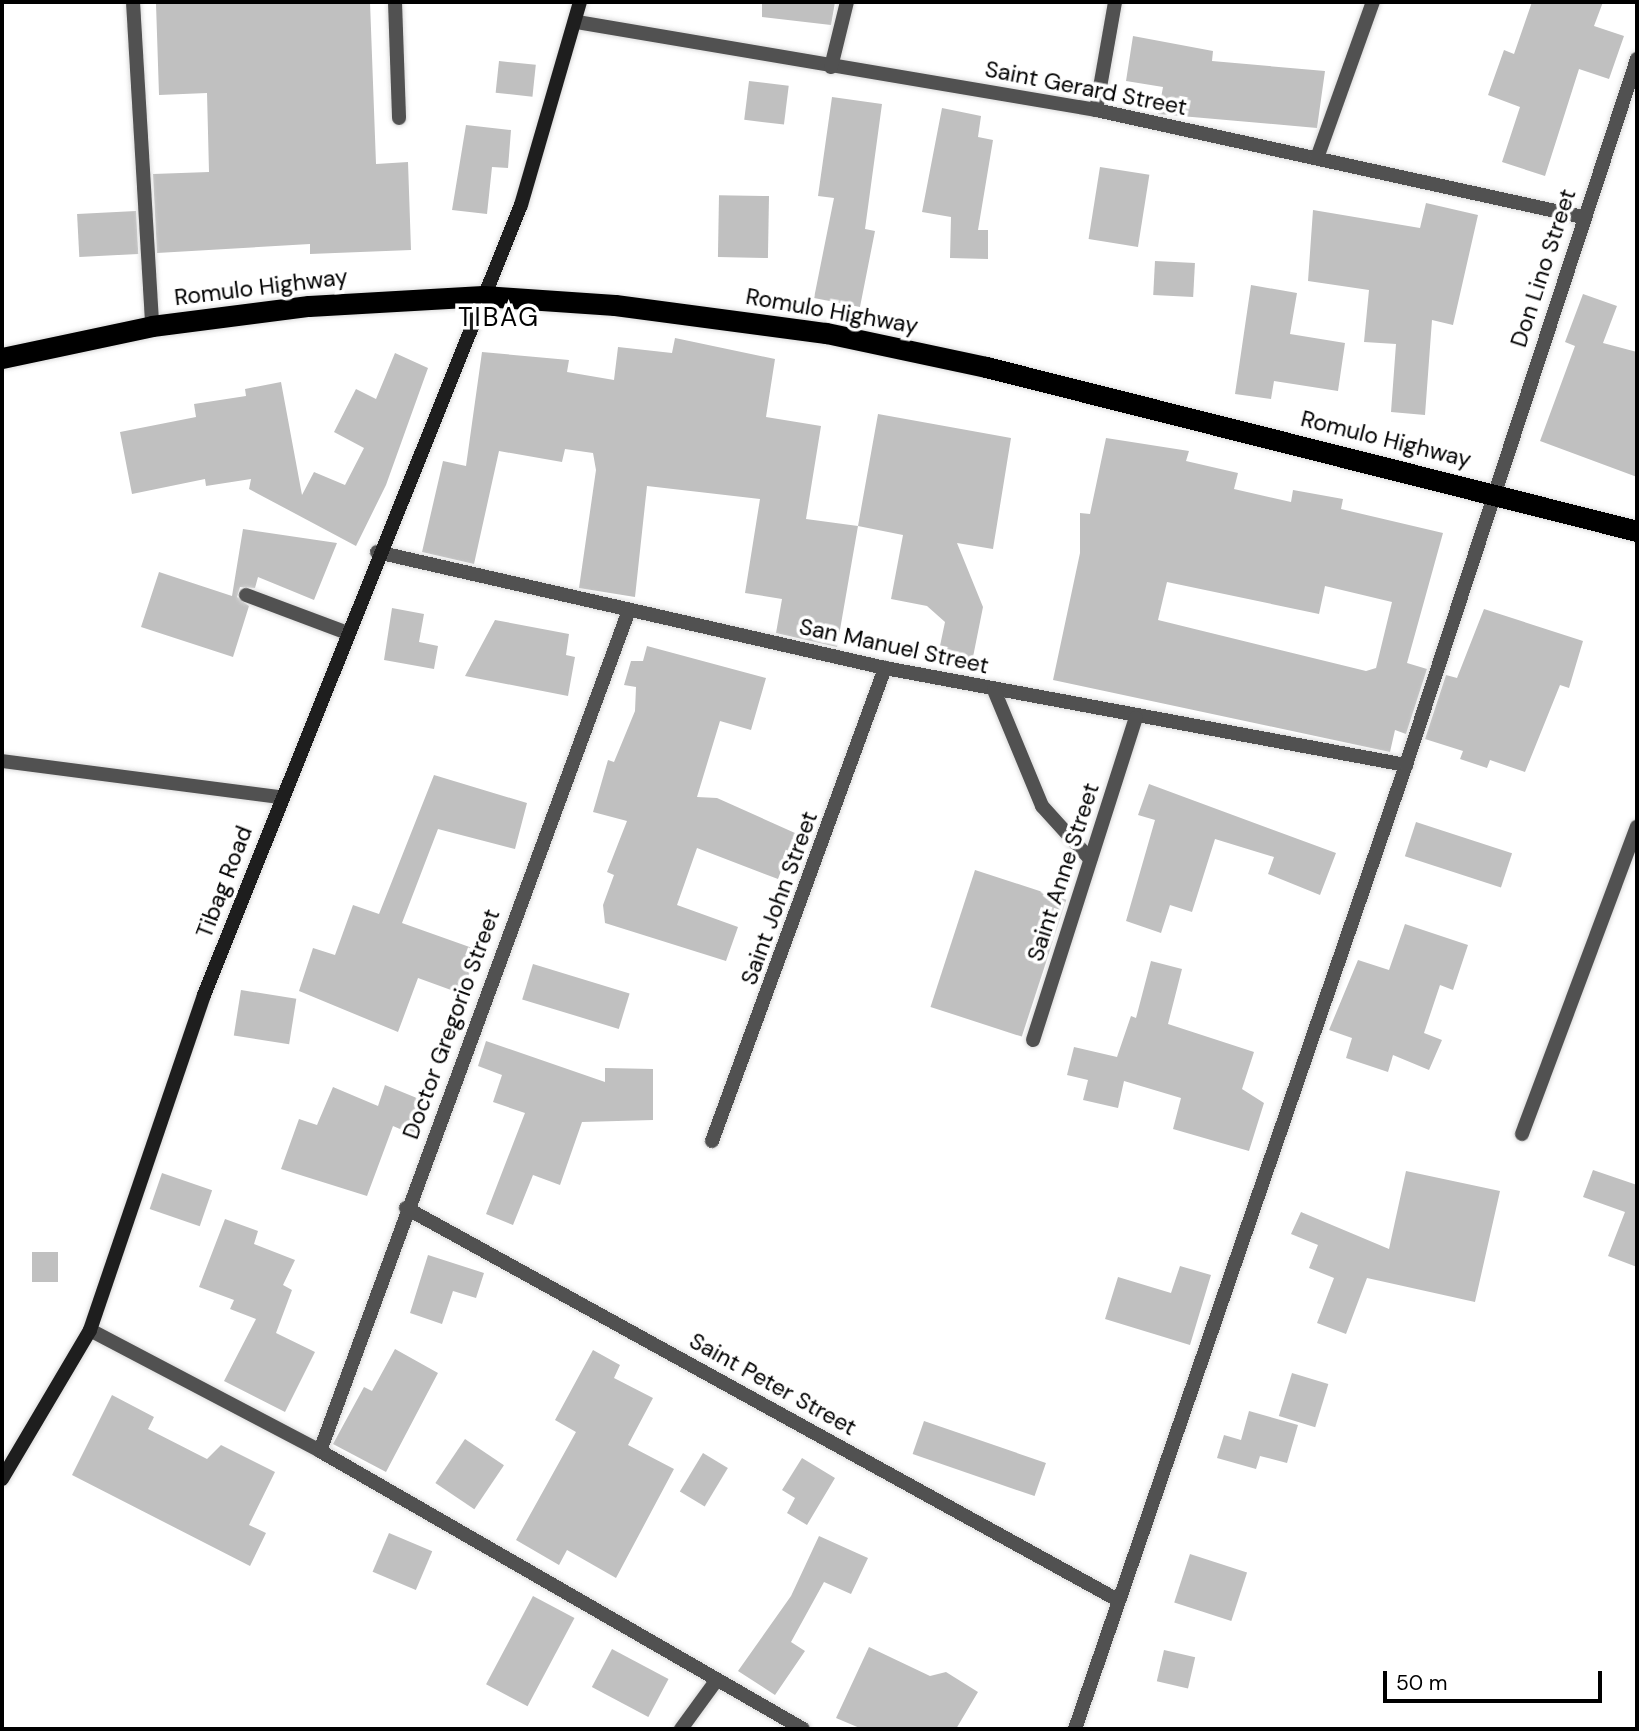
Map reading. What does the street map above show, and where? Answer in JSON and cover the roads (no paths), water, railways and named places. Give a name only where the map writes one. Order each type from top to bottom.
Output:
[{"type":"highway","name":"Romulo Highway","points":[[2,358],[152,326],[309,306],[483,296],[615,305],[826,333],[1070,387],[1496,493],[1637,531]]},
{"type":"street","points":[[133,2],[152,326]]},
{"type":"street","points":[[395,2],[399,118]]},
{"type":"street","name":"Tibag Road","points":[[2,1479],[90,1330],[204,995],[377,552],[521,205],[577,22],[580,2]]},
{"type":"street","points":[[831,66],[846,2]]},
{"type":"street","points":[[1096,110],[1115,2]]},
{"type":"street","points":[[1318,158],[1373,2]]},
{"type":"street","name":"Saint Gerard Street","points":[[577,22],[1096,110],[1583,217]]},
{"type":"street","name":"Don Lino Street","points":[[1075,1729],[1406,765],[1583,217],[1637,59]]},
{"type":"street","name":"San Manuel Street","points":[[377,552],[628,613],[885,668],[1136,718],[1406,765]]},
{"type":"street","points":[[246,595],[345,632]]},
{"type":"street","name":"Doctor Gregorio Street","points":[[320,1451],[406,1208],[628,613]]},
{"type":"street","name":"Saint John Street","points":[[712,1142],[885,668]]},
{"type":"street","points":[[994,690],[1042,806],[1090,859]]},
{"type":"street","name":"Saint Anne Street","points":[[1033,1040],[1136,718]]},
{"type":"street","points":[[2,761],[281,797]]},
{"type":"street","points":[[1522,1134],[1637,827]]},
{"type":"street","name":"Saint Peter Street","points":[[406,1208],[1118,1600]]},
{"type":"street","points":[[90,1330],[320,1451],[803,1729]]},
{"type":"street","points":[[681,1729],[716,1681]]},
{"type":"district","name":"TIBAG","points":[[499,318]]}]
